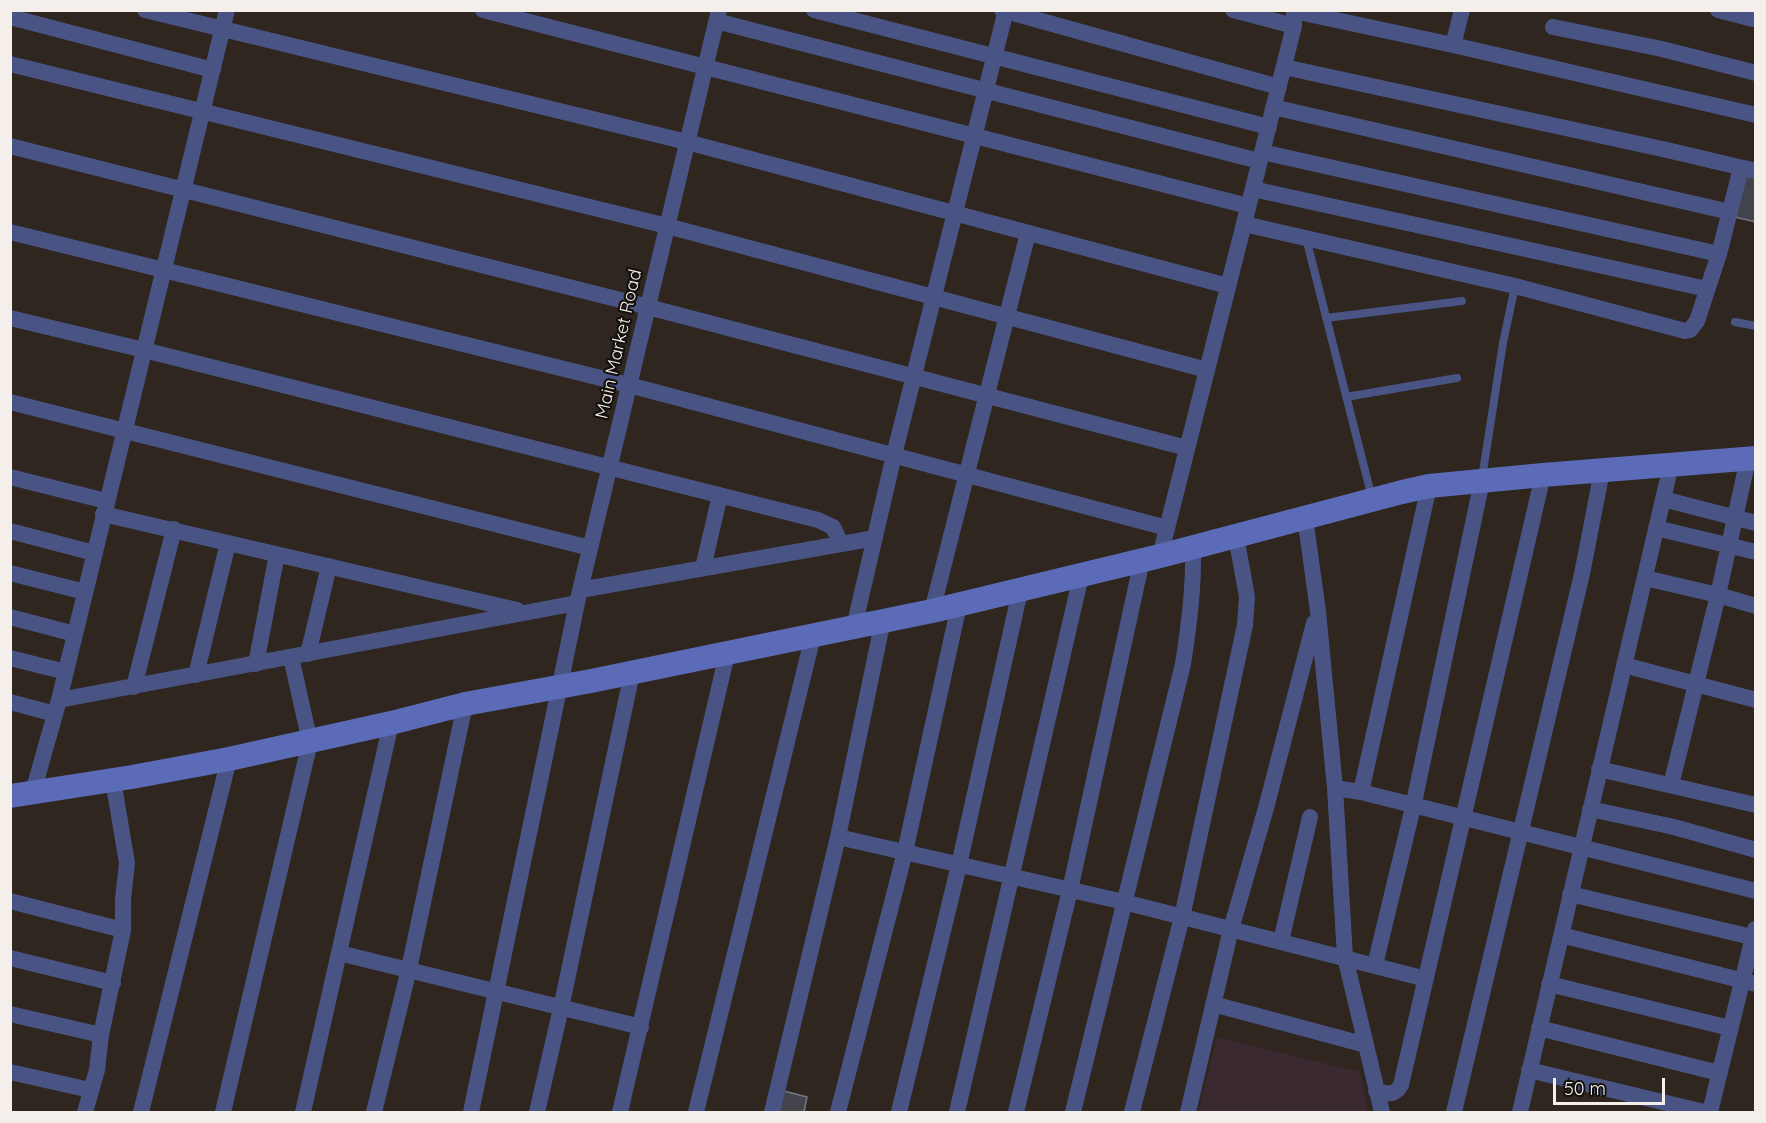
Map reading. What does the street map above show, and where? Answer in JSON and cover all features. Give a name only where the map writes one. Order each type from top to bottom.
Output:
[{"type":"street","points":[[146,10],[687,142],[1228,286]]},
{"type":"street","points":[[22,794],[57,707],[227,10]]},
{"type":"street","points":[[483,10],[1248,206]]},
{"type":"street","points":[[814,10],[1269,127]]},
{"type":"street","points":[[1233,10],[1294,16],[1453,45],[1755,115]]},
{"type":"street","points":[[1453,45],[1462,10]]},
{"type":"street","points":[[1718,10],[1754,18]]},
{"type":"street","points":[[854,627],[894,455],[1005,11],[1279,87]]},
{"type":"street","points":[[718,16],[987,89],[1260,156],[1719,254]]},
{"type":"street","name":"Main Market Road","points":[[471,1113],[578,597],[718,16]]},
{"type":"street","points":[[1016,1113],[1151,558],[1167,528],[1284,67],[1294,16]]},
{"type":"street","points":[[10,17],[213,70]]},
{"type":"street","points":[[1553,27],[1662,49],[1755,73]]},
{"type":"street","points":[[10,64],[667,226],[1207,370]]},
{"type":"street","points":[[1244,224],[1515,286],[1685,331],[1690,330],[1697,321],[1730,212],[1748,169],[1284,67]]},
{"type":"street","points":[[1273,107],[1730,212]]},
{"type":"street","points":[[10,146],[648,307],[1187,448]]},
{"type":"street","points":[[1253,189],[1707,289]]},
{"type":"street","points":[[10,232],[629,385],[1167,528]]},
{"type":"street","points":[[932,611],[1028,233]]},
{"type":"street","points":[[10,318],[610,466],[828,523],[837,532],[841,544]]},
{"type":"street","points":[[10,402],[590,548]]},
{"type":"street","points":[[22,794],[229,759],[310,742],[465,704],[632,673],[932,611],[1193,548],[1372,498],[1429,486],[1752,458],[1671,785]]},
{"type":"street","points":[[1520,1113],[1671,465]]},
{"type":"street","points":[[1454,1113],[1582,574],[1602,471]]},
{"type":"street","points":[[1376,1091],[1392,1094],[1398,1091],[1401,1085],[1544,476]]},
{"type":"street","points":[[10,477],[174,529],[525,612]]},
{"type":"street","points":[[1375,965],[1413,807],[1482,482]]},
{"type":"street","points":[[1361,792],[1429,486]]},
{"type":"street","points":[[703,568],[720,495]]},
{"type":"street","points":[[1663,499],[1755,523]]},
{"type":"street","points":[[1305,517],[1318,611],[1335,788],[1345,957],[1382,1113]]},
{"type":"street","points":[[1656,528],[1755,552]]},
{"type":"street","points":[[134,687],[174,529]]},
{"type":"street","points":[[10,531],[94,553]]},
{"type":"street","points":[[1132,1113],[1182,917],[1245,625],[1247,597],[1236,536]]},
{"type":"street","points":[[10,702],[57,707],[134,687],[525,612],[578,597],[703,568],[875,538]]},
{"type":"street","points":[[196,675],[228,543]]},
{"type":"street","points":[[1073,1113],[1183,664],[1190,620],[1193,548]]},
{"type":"street","points":[[256,664],[277,554]]},
{"type":"street","points":[[308,654],[328,566]]},
{"type":"street","points":[[10,573],[85,592]]},
{"type":"street","points":[[957,1113],[1081,576]]},
{"type":"street","points":[[1645,578],[1755,606]]},
{"type":"street","points":[[899,1113],[959,865],[1020,591]]},
{"type":"street","points":[[838,1113],[905,852],[959,605]]},
{"type":"street","points":[[1188,1113],[1231,929],[1266,808],[1318,611]]},
{"type":"street","points":[[10,617],[75,634]]},
{"type":"street","points":[[772,1113],[838,837],[883,620]]},
{"type":"street","points":[[696,1113],[813,636]]},
{"type":"street","points":[[620,1113],[727,654]]},
{"type":"street","points":[[223,1113],[310,742],[291,657]]},
{"type":"street","points":[[10,658],[66,672]]},
{"type":"street","points":[[1624,665],[1755,700]]},
{"type":"street","points":[[537,1113],[632,673]]},
{"type":"street","points":[[374,1113],[409,969],[465,704]]},
{"type":"street","points":[[303,1113],[391,723]]},
{"type":"street","points":[[141,1113],[229,759]]},
{"type":"street","points":[[1599,769],[1755,805]]},
{"type":"street","points":[[85,1113],[97,1070],[101,1035],[123,930],[123,899],[127,863],[113,780]]},
{"type":"street","points":[[1335,788],[1361,792],[1413,807],[1755,891]]},
{"type":"street","points":[[1590,809],[1674,827],[1755,850]]},
{"type":"street","points":[[1281,941],[1310,817]]},
{"type":"street","points":[[838,837],[1124,902],[1426,979]]},
{"type":"street","points":[[1570,894],[1755,934],[1749,983],[1730,1028],[1710,1113]]},
{"type":"street","points":[[10,901],[123,930]]},
{"type":"street","points":[[1561,935],[1749,983]]},
{"type":"street","points":[[339,953],[641,1027]]},
{"type":"street","points":[[10,958],[112,983]]},
{"type":"street","points":[[1549,984],[1730,1028]]},
{"type":"street","points":[[1213,1004],[1366,1045]]},
{"type":"street","points":[[10,1014],[101,1035]]},
{"type":"street","points":[[1539,1028],[1719,1073]]},
{"type":"street","points":[[1529,1070],[1704,1113]]},
{"type":"street","points":[[10,1072],[90,1090]]},
{"type":"lane","points":[[1306,237],[1372,498]]},
{"type":"lane","points":[[1482,482],[1498,372],[1515,286]]},
{"type":"lane","points":[[1326,318],[1462,301]]},
{"type":"lane","points":[[1735,322],[1755,326]]},
{"type":"lane","points":[[1346,397],[1457,378]]},
{"type":"shaded area","points":[[1217,1037],[1360,1072],[1368,1112],[1198,1112]]},
{"type":"building","points":[[1745,176],[1756,178],[1756,222],[1735,217]]},
{"type":"building","points":[[780,1090],[807,1097],[804,1112],[774,1112]]}]
